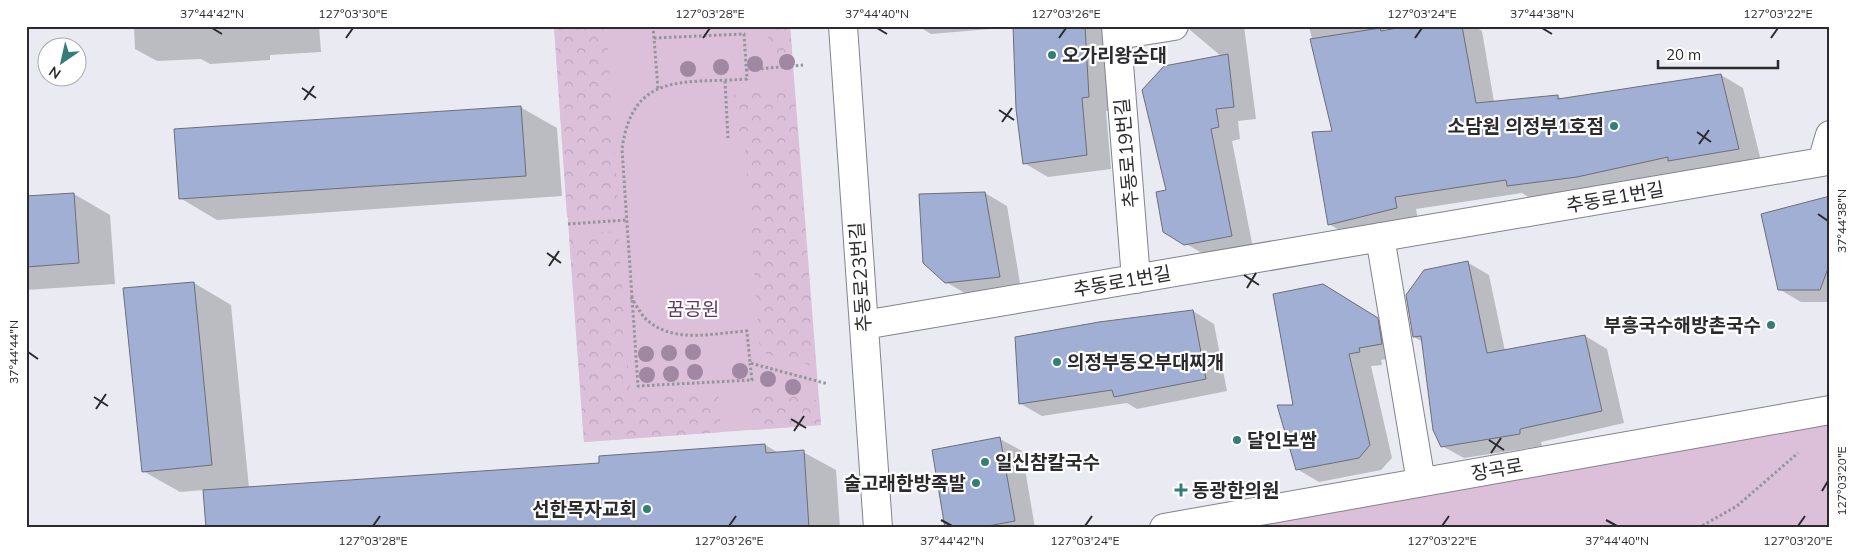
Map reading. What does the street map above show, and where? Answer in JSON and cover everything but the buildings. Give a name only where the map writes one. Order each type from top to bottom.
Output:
[{"type":"street","name":"추동로23번길","points":[[843,26],[878,528]]},
{"type":"street","points":[[1116,30],[1174,26]]},
{"type":"street","name":"추동로19번길","points":[[1116,30],[1136,279]]},
{"type":"street","name":"추동로1번길","points":[[864,325],[1822,162],[1830,135]]},
{"type":"street","points":[[1380,237],[1421,482]]},
{"type":"street","name":"장곡로","points":[[1164,528],[1830,410]]},
{"type":"path","points":[[653,26],[658,89]]},
{"type":"path","points":[[631,297],[644,317],[662,330],[681,335],[747,331],[752,380],[638,386],[631,297],[622,149],[624,132],[629,117],[638,103],[651,92],[658,89],[682,83],[747,79],[744,34],[654,38]]},
{"type":"path","points":[[746,70],[803,66]]},
{"type":"path","points":[[724,81],[728,138]]},
{"type":"path","points":[[568,224],[626,220]]},
{"type":"path","points":[[750,363],[828,384]]},
{"type":"path","points":[[1698,528],[1737,506],[1803,449]]},
{"type":"green space","name":"꿈공원","points":[[554,26],[790,26],[821,425],[584,442]]},
{"type":"green space","points":[[554,26],[606,26],[619,214],[567,217]]},
{"type":"green space","points":[[767,26],[790,26],[792,52],[769,54]]},
{"type":"green space","points":[[794,86],[816,367],[760,352],[744,137],[737,137],[734,90]]},
{"type":"green space","points":[[618,231],[630,390],[639,397],[718,391],[721,432],[584,442],[569,234]]},
{"type":"green space","points":[[776,390],[819,401],[821,425],[753,430],[751,392]]},
{"type":"green space","points":[[1830,406],[1830,528],[1128,528],[1393,497]]},
{"type":"place","name":"오가리왕순대","points":[[1052,55]]},
{"type":"place","name":"소담원 의정부1호점","points":[[1614,126]]},
{"type":"place","name":"부흥국수해방촌국수","points":[[1771,325]]},
{"type":"place","name":"의정부동오부대찌개","points":[[1057,362]]},
{"type":"place","name":"달인보쌈","points":[[1237,440]]},
{"type":"place","name":"일신참칼국수","points":[[985,462]]},
{"type":"place","name":"술고래한방족발","points":[[976,483]]},
{"type":"place","name":"동광한의원","points":[[1181,490]]},
{"type":"place","name":"선한목자교회","points":[[647,509]]}]
